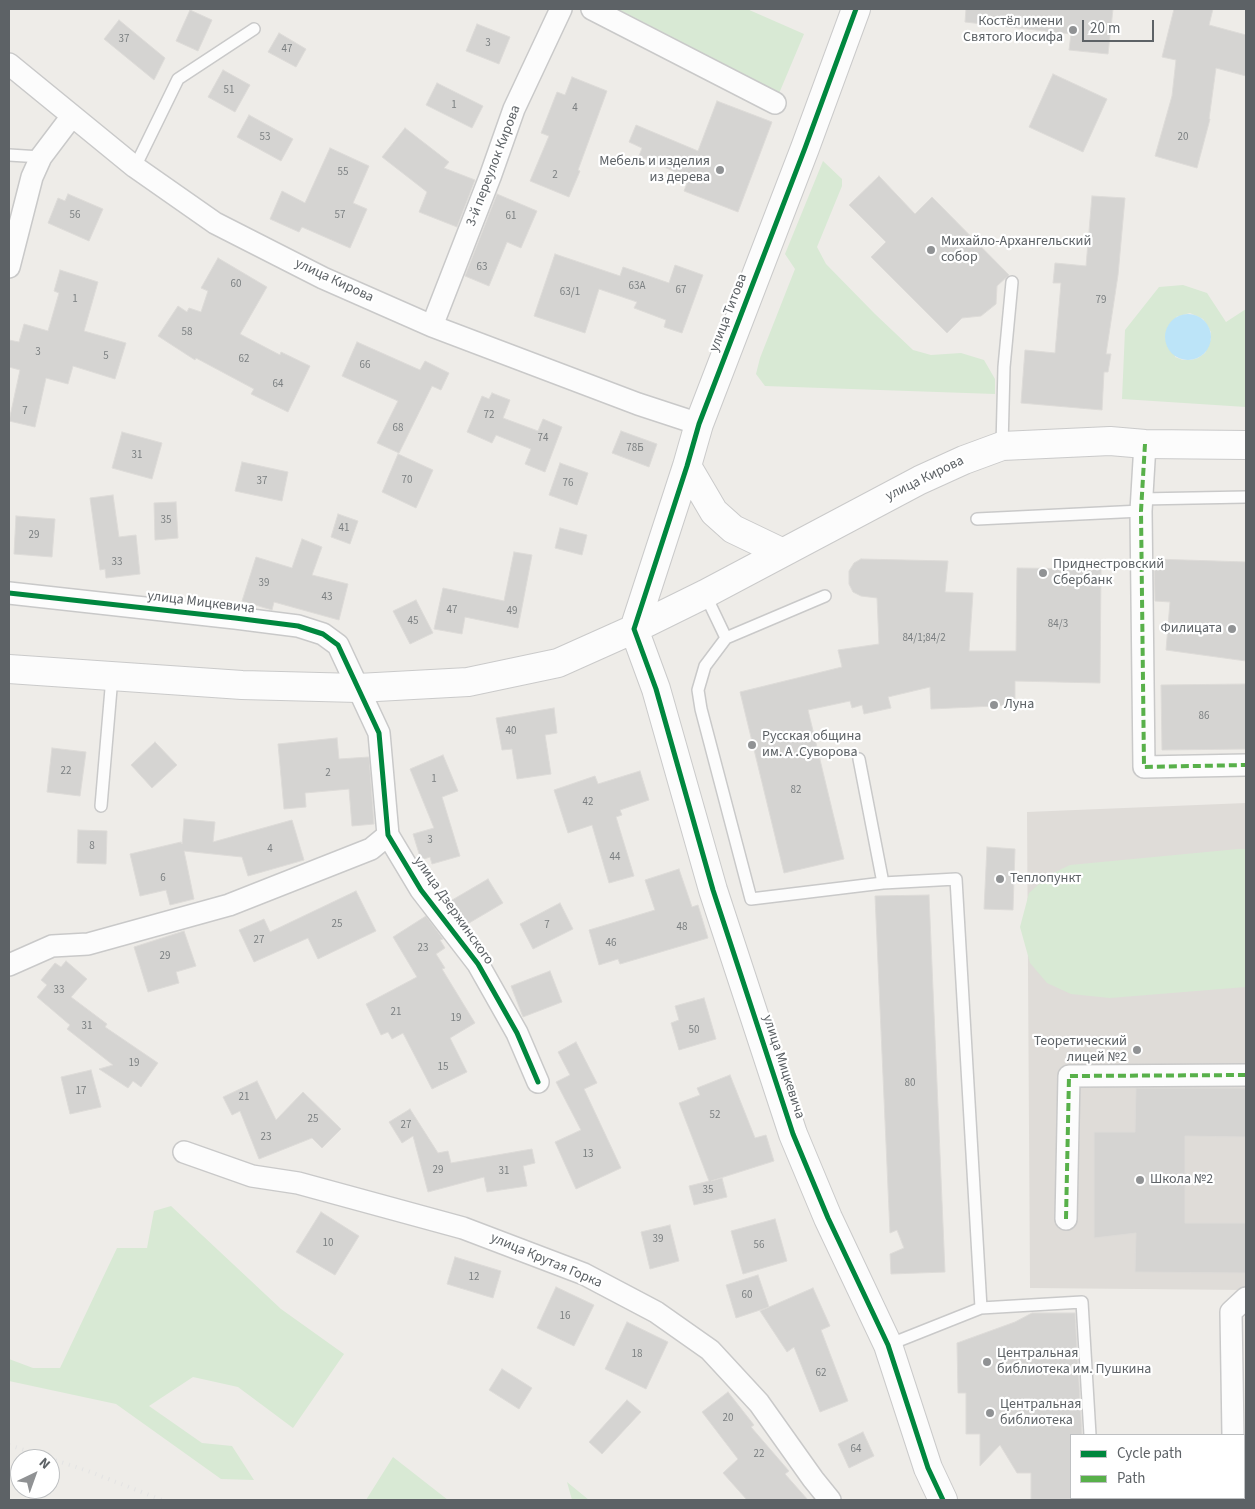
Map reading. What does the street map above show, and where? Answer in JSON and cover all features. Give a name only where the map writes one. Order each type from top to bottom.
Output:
[{"type":"street","name":"3-й переулок Кирова","points":[[432,326],[490,177],[514,109],[561,9]]},
{"type":"street","points":[[592,9],[775,103]]},
{"type":"street","name":"улица Титова","points":[[634,629],[699,424],[856,9]]},
{"type":"street","name":"улица Кирова","points":[[9,64],[135,167],[214,223],[324,278],[432,326],[638,404],[699,424]]},
{"type":"street","points":[[9,267],[32,177],[41,157],[72,116]]},
{"type":"street","name":"улица Кирова","points":[[634,629],[705,594],[920,480],[964,460],[1002,446],[1110,441],[1145,444],[1246,445]]},
{"type":"street","points":[[1145,444],[1141,505],[1144,767],[1246,765]]},
{"type":"street","points":[[687,466],[714,512],[733,530],[782,552]]},
{"type":"street","name":"улица Мицкевича","points":[[9,593],[298,626],[323,634],[338,645],[358,688]]},
{"type":"street","points":[[9,669],[242,685],[358,688],[468,682],[558,663],[634,629]]},
{"type":"street","name":"улица Мицкевича","points":[[634,629],[656,689],[713,890],[793,1134],[828,1218],[888,1345],[928,1468],[943,1500]]},
{"type":"street","name":"улица Дзержинского","points":[[358,688],[379,733],[388,835],[421,890],[478,964],[517,1033],[538,1082]]},
{"type":"street","points":[[9,965],[52,946],[88,944],[229,905],[371,849],[388,835]]},
{"type":"street","points":[[1066,1219],[1069,1076],[1246,1076]]},
{"type":"street","name":"улица Крутая Горка","points":[[184,1152],[252,1176],[298,1183],[463,1228],[584,1274],[656,1312],[716,1356],[759,1403],[830,1500]]},
{"type":"street","points":[[1232,1434],[1231,1312],[1246,1298]]},
{"type":"lane","points":[[135,167],[178,79],[254,29]]},
{"type":"lane","points":[[9,155],[41,157]]},
{"type":"lane","points":[[1002,446],[1004,366],[1012,282]]},
{"type":"lane","points":[[977,519],[1246,497]]},
{"type":"lane","points":[[705,594],[726,638]]},
{"type":"lane","points":[[826,596],[726,638],[705,666],[698,690],[751,899],[883,883],[956,879],[981,1308]]},
{"type":"lane","points":[[101,806],[112,677]]},
{"type":"lane","points":[[859,759],[883,883]]},
{"type":"lane","points":[[888,1345],[981,1308],[1082,1302],[1090,1434]]},
{"type":"shaded area","name":"Теоретический лицей №2","points":[[1246,803],[1246,1290],[1030,1288],[1027,812]]},
{"type":"green space","points":[[592,9],[747,9],[804,34],[775,103]]},
{"type":"green space","points":[[823,161],[842,179],[842,186],[817,247],[826,264],[913,350],[931,355],[961,353],[984,360],[995,379],[995,394],[765,386],[756,374],[760,358],[795,269],[785,254]]},
{"type":"green space","points":[[1183,285],[1207,293],[1226,322],[1246,309],[1246,407],[1122,399],[1125,330],[1159,287]],"holes":[[[1190,313],[1203,319],[1211,332],[1211,339],[1205,353],[1191,360],[1175,357],[1176,317]]]},
{"type":"green space","points":[[1246,849],[1246,987],[1110,998],[1071,994],[1047,983],[1030,963],[1020,927],[1029,893],[1049,875],[1070,865]]},
{"type":"green space","points":[[171,1206],[281,1309],[344,1354],[293,1428],[238,1387],[193,1377],[149,1406],[202,1443],[232,1446],[254,1480],[221,1479],[116,1404],[9,1381],[9,1359],[33,1368],[60,1368],[117,1248],[147,1248],[154,1211]]},
{"type":"green space","points":[[393,1457],[448,1500],[366,1500]]},
{"type":"green space","points":[[567,1482],[589,1500],[572,1500]]},
{"type":"water","points":[[1183,314],[1193,314],[1205,320],[1210,328],[1210,346],[1205,354],[1197,359],[1183,360],[1175,357],[1168,350],[1165,342],[1165,332],[1168,324],[1175,317]]},
{"type":"building","name":"Костёл имени Святого Иосифа","points":[[966,9],[1113,9],[1108,54],[1069,50],[1071,34],[965,22]]},
{"type":"building","points":[[1174,9],[1213,9],[1209,25],[1246,35],[1246,76],[1216,68],[1210,119],[1197,168],[1155,156],[1172,96],[1176,60],[1162,57]]},
{"type":"building","points":[[190,10],[212,20],[198,51],[176,41]]},
{"type":"building","points":[[119,20],[165,58],[154,80],[104,39]]},
{"type":"building","points":[[477,24],[510,37],[499,64],[466,51]]},
{"type":"building","points":[[279,33],[306,49],[296,67],[268,52]]},
{"type":"building","points":[[223,70],[250,85],[235,112],[208,97]]},
{"type":"building","points":[[1053,74],[1107,99],[1083,152],[1029,127]]},
{"type":"building","points":[[572,77],[607,91],[578,170],[580,171],[569,197],[530,181],[549,136],[541,133],[557,92],[565,95]]},
{"type":"building","points":[[437,83],[483,106],[472,128],[426,105]]},
{"type":"building","points":[[717,101],[772,122],[738,212],[684,191],[689,178],[639,156],[642,148],[629,142],[636,125],[698,151]]},
{"type":"building","points":[[249,115],[293,139],[281,161],[237,137]]},
{"type":"building","points":[[405,128],[449,162],[444,168],[475,180],[457,227],[419,212],[427,192],[382,157]]},
{"type":"building","points":[[330,148],[369,166],[353,203],[367,209],[350,248],[302,227],[299,232],[270,219],[282,191],[305,203]]},
{"type":"building","name":"Михайло-Архангельский собор","points":[[879,176],[915,214],[932,197],[1009,275],[997,286],[996,304],[981,316],[962,318],[947,333],[871,257],[886,242],[849,205]]},
{"type":"building","points":[[68,194],[103,209],[89,241],[48,223],[58,198],[65,201]]},
{"type":"building","points":[[497,194],[537,211],[521,248],[507,242],[489,286],[465,276]]},
{"type":"building","points":[[1092,196],[1125,198],[1118,275],[1106,354],[1111,354],[1108,372],[1104,372],[1102,410],[1021,403],[1025,350],[1055,353],[1061,283],[1053,283],[1055,263],[1086,266]]},
{"type":"building","points":[[555,254],[620,276],[623,267],[669,283],[675,265],[703,275],[682,333],[664,327],[666,320],[634,308],[637,302],[599,289],[585,333],[534,316]]},
{"type":"building","points":[[218,258],[267,287],[240,334],[280,355],[281,352],[310,366],[288,412],[251,394],[254,389],[196,358],[195,360],[158,336],[178,306],[187,312],[189,308],[201,312],[208,291],[201,288]]},
{"type":"building","points":[[60,270],[98,282],[84,331],[126,343],[115,379],[73,366],[68,384],[46,378],[35,427],[9,421],[20,370],[9,367],[9,340],[19,342],[24,324],[48,331],[59,293],[54,291]]},
{"type":"building","points":[[357,342],[420,370],[425,361],[449,373],[441,390],[432,386],[399,453],[377,443],[398,401],[342,376]]},
{"type":"building","points":[[492,393],[510,400],[503,418],[538,431],[543,419],[562,427],[545,472],[525,464],[531,449],[496,435],[492,443],[467,432],[482,396],[489,399]]},
{"type":"building","points":[[621,431],[657,444],[649,467],[612,453]]},
{"type":"building","points":[[122,432],[162,443],[152,479],[112,468]]},
{"type":"building","points":[[398,454],[433,470],[416,508],[382,492]]},
{"type":"building","points":[[242,462],[288,472],[282,501],[235,491]]},
{"type":"building","points":[[560,463],[588,473],[577,505],[549,495]]},
{"type":"building","points":[[113,495],[119,537],[136,535],[140,574],[106,578],[105,569],[100,570],[90,498]]},
{"type":"building","points":[[176,502],[178,538],[155,540],[154,503]]},
{"type":"building","points":[[338,514],[358,521],[350,544],[331,537]]},
{"type":"building","points":[[16,516],[55,519],[52,557],[14,554]]},
{"type":"building","points":[[560,528],[587,535],[582,555],[555,548]]},
{"type":"building","points":[[302,539],[322,547],[312,575],[348,584],[339,620],[274,602],[272,610],[242,601],[256,557],[292,568]]},
{"type":"building","points":[[514,552],[532,555],[518,628],[465,617],[462,634],[434,629],[443,588],[504,601]]},
{"type":"building","points":[[861,559],[948,561],[945,592],[973,593],[969,651],[1016,651],[1017,568],[1101,569],[1100,683],[1015,681],[1015,705],[931,709],[930,687],[888,697],[891,708],[864,714],[862,705],[852,708],[850,701],[808,710],[844,859],[784,873],[740,692],[842,667],[838,650],[879,644],[877,598],[861,596],[853,592],[849,584],[849,571],[854,563]]},
{"type":"building","points":[[1154,559],[1246,562],[1246,661],[1166,650],[1170,602],[1155,601]]},
{"type":"building","points":[[416,600],[433,633],[410,644],[393,611]]},
{"type":"building","points":[[1246,684],[1246,749],[1162,750],[1161,685]]},
{"type":"building","points":[[554,708],[557,733],[545,735],[551,774],[517,779],[512,749],[502,750],[496,718]]},
{"type":"building","points":[[337,738],[339,759],[369,757],[374,824],[352,826],[349,789],[305,793],[306,807],[284,809],[278,744]]},
{"type":"building","points":[[155,742],[177,765],[152,788],[131,765]]},
{"type":"building","points":[[52,748],[86,752],[80,796],[47,792]]},
{"type":"building","points":[[443,755],[458,791],[442,797],[460,856],[432,864],[430,857],[421,860],[413,834],[434,828],[410,769]]},
{"type":"building","points":[[640,771],[649,800],[620,810],[622,815],[616,817],[634,876],[609,883],[592,825],[568,833],[554,790],[595,776],[598,784]]},
{"type":"building","points":[[184,819],[215,822],[213,842],[292,820],[304,860],[248,876],[242,857],[184,851],[194,899],[170,905],[166,890],[140,896],[130,854],[181,842],[182,844]]},
{"type":"building","points":[[78,830],[107,831],[106,864],[77,863]]},
{"type":"building","name":"Теплопункт","points":[[987,847],[1015,849],[1013,910],[984,909]]},
{"type":"building","points":[[679,869],[692,907],[698,905],[708,938],[620,964],[618,959],[599,965],[589,930],[655,910],[645,880]]},
{"type":"building","points":[[488,879],[503,903],[464,926],[447,903]]},
{"type":"building","points":[[356,891],[376,931],[318,959],[308,938],[254,962],[239,930],[264,919],[270,932]]},
{"type":"building","points":[[929,895],[945,1272],[891,1274],[890,1254],[904,1248],[897,1230],[890,1233],[875,896]]},
{"type":"building","points":[[560,903],[573,929],[533,949],[520,924]]},
{"type":"building","points":[[426,916],[443,939],[440,940],[445,948],[436,954],[445,968],[442,969],[475,1023],[450,1038],[467,1072],[432,1089],[403,1033],[392,1039],[388,1032],[381,1035],[366,1004],[417,977],[393,937]]},
{"type":"building","points":[[184,931],[196,966],[176,972],[179,983],[148,992],[134,947]]},
{"type":"building","points":[[66,961],[87,979],[71,997],[107,1024],[105,1027],[158,1063],[141,1087],[133,1081],[128,1088],[99,1069],[113,1065],[67,1029],[70,1025],[37,997],[47,985],[41,980],[55,963],[61,967]]},
{"type":"building","points":[[550,971],[562,1002],[523,1017],[511,986]]},
{"type":"building","points":[[704,998],[716,1039],[679,1050],[671,1023],[679,1020],[675,1006]]},
{"type":"building","points":[[576,1042],[597,1083],[584,1089],[621,1168],[576,1189],[555,1142],[581,1130],[556,1082],[570,1075],[558,1052]]},
{"type":"building","points":[[91,1070],[101,1107],[70,1114],[61,1077]]},
{"type":"building","points":[[730,1075],[755,1138],[766,1135],[774,1161],[711,1181],[722,1178],[727,1197],[694,1205],[689,1186],[709,1181],[679,1103],[700,1095],[697,1088]]},
{"type":"building","points":[[257,1081],[276,1120],[303,1092],[341,1129],[322,1148],[312,1138],[259,1159],[240,1111],[232,1115],[223,1097]]},
{"type":"building","name":"Школа №2","points":[[1136,1088],[1246,1088],[1246,1137],[1185,1136],[1185,1223],[1246,1223],[1246,1273],[1135,1272],[1136,1233],[1094,1238],[1094,1132],[1135,1132]]},
{"type":"building","points":[[410,1109],[438,1153],[448,1151],[451,1163],[532,1149],[535,1163],[523,1166],[527,1186],[487,1192],[484,1177],[428,1192],[413,1136],[402,1143],[389,1122]]},
{"type":"building","points":[[321,1212],[359,1236],[335,1275],[296,1252]]},
{"type":"building","points":[[775,1219],[787,1261],[743,1274],[731,1231]]},
{"type":"building","points":[[670,1225],[679,1261],[650,1269],[641,1232]]},
{"type":"building","points":[[455,1257],[501,1271],[493,1298],[447,1284]]},
{"type":"building","points":[[758,1275],[769,1307],[736,1318],[726,1285]]},
{"type":"building","points":[[556,1287],[594,1305],[574,1346],[537,1328]]},
{"type":"building","points":[[813,1288],[830,1326],[821,1330],[848,1401],[820,1412],[794,1347],[787,1352],[760,1311]]},
{"type":"building","points":[[1032,1313],[1075,1313],[1082,1434],[1070,1434],[1071,1500],[1031,1500],[1031,1473],[1017,1473],[1000,1445],[980,1466],[980,1434],[966,1434],[966,1393],[958,1393],[957,1343],[1015,1322]]},
{"type":"building","points":[[627,1322],[668,1342],[646,1389],[605,1369]]},
{"type":"building","points":[[502,1369],[532,1388],[519,1409],[489,1390]]},
{"type":"building","points":[[728,1392],[754,1425],[751,1427],[789,1471],[785,1474],[808,1500],[747,1500],[723,1473],[738,1459],[702,1412]]},
{"type":"building","points":[[627,1400],[641,1412],[602,1454],[589,1442]]},
{"type":"building","points":[[863,1432],[874,1456],[849,1468],[838,1444]]},
{"type":"railway","points":[[9,1445],[88,1471],[162,1500]]},
{"type":"marked path","points":[[1145,444],[1141,511],[1144,767],[1246,765]]},
{"type":"marked path","points":[[1066,1219],[1069,1076],[1246,1075]]},
{"type":"cycle path","points":[[856,9],[699,424],[634,629],[656,689],[713,890],[793,1134],[828,1218],[888,1345],[928,1468],[943,1500]]},
{"type":"cycle path","points":[[9,593],[298,626],[323,634],[338,645],[379,733],[388,835],[421,890],[478,964],[517,1033],[538,1082]]},
{"type":"place","name":"Костёл имени Святого Иосифа","points":[[1073,30]]},
{"type":"place","name":"Мебель и изделия из дерева","points":[[720,170]]},
{"type":"place","name":"Михайло-Архангельский собор","points":[[931,250]]},
{"type":"place","name":"Приднестровский Сбербанк","points":[[1043,573]]},
{"type":"place","name":"Филицата","points":[[1232,629]]},
{"type":"place","name":"Луна","points":[[994,705]]},
{"type":"place","name":"Русская община им. А .Суворова","points":[[752,745]]},
{"type":"place","name":"Теплопункт","points":[[1000,879]]},
{"type":"place","name":"Теоретический лицей №2","points":[[1137,1050]]},
{"type":"place","name":"Школа №2","points":[[1140,1180]]},
{"type":"place","name":"Центральная библиотека им. Пушкина","points":[[987,1362]]},
{"type":"place","name":"Центральная библиотека","points":[[990,1413]]}]
